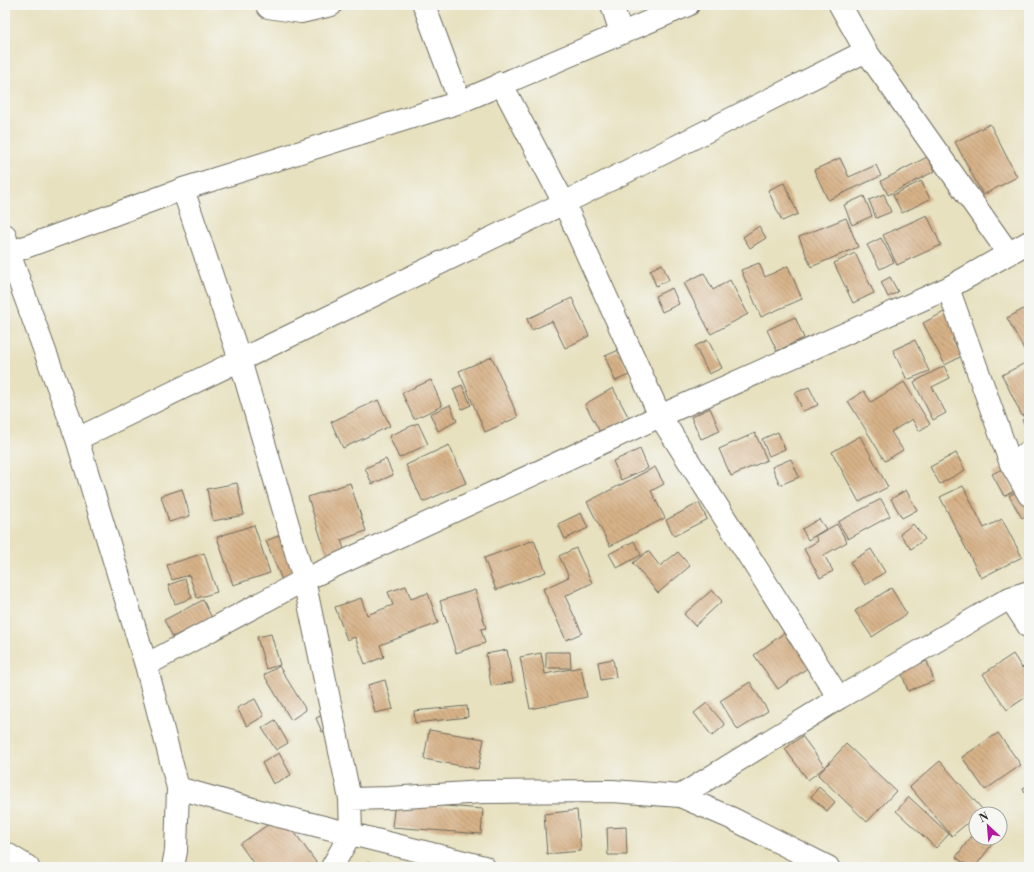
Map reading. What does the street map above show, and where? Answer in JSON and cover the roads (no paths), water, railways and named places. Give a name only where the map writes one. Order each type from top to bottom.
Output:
[{"type":"street","points":[[267,5],[268,7],[301,12],[331,5]]},
{"type":"street","points":[[424,5],[460,102]]},
{"type":"street","points":[[612,5],[621,33]]},
{"type":"street","points":[[173,867],[176,850],[178,788],[146,665],[78,439],[7,244],[460,102],[501,83],[688,5]]},
{"type":"street","points":[[840,5],[866,51],[1009,254]]},
{"type":"street","points":[[78,439],[564,203],[866,51]]},
{"type":"street","points":[[501,83],[564,203],[660,416],[839,698]]},
{"type":"street","points":[[183,189],[240,360],[304,580],[350,798],[351,833],[332,867]]},
{"type":"street","points":[[146,665],[304,580],[660,416],[948,288],[1029,242]]},
{"type":"street","points":[[948,288],[1011,464],[1029,495]]},
{"type":"street","points":[[1011,464],[1029,452]]},
{"type":"street","points":[[680,796],[839,698],[1020,595],[1029,627]]},
{"type":"street","points":[[178,788],[267,813],[484,867]]},
{"type":"street","points":[[350,798],[389,798],[483,792],[612,791],[680,796],[731,818],[828,867]]},
{"type":"street","points":[[5,853],[28,867]]}]
